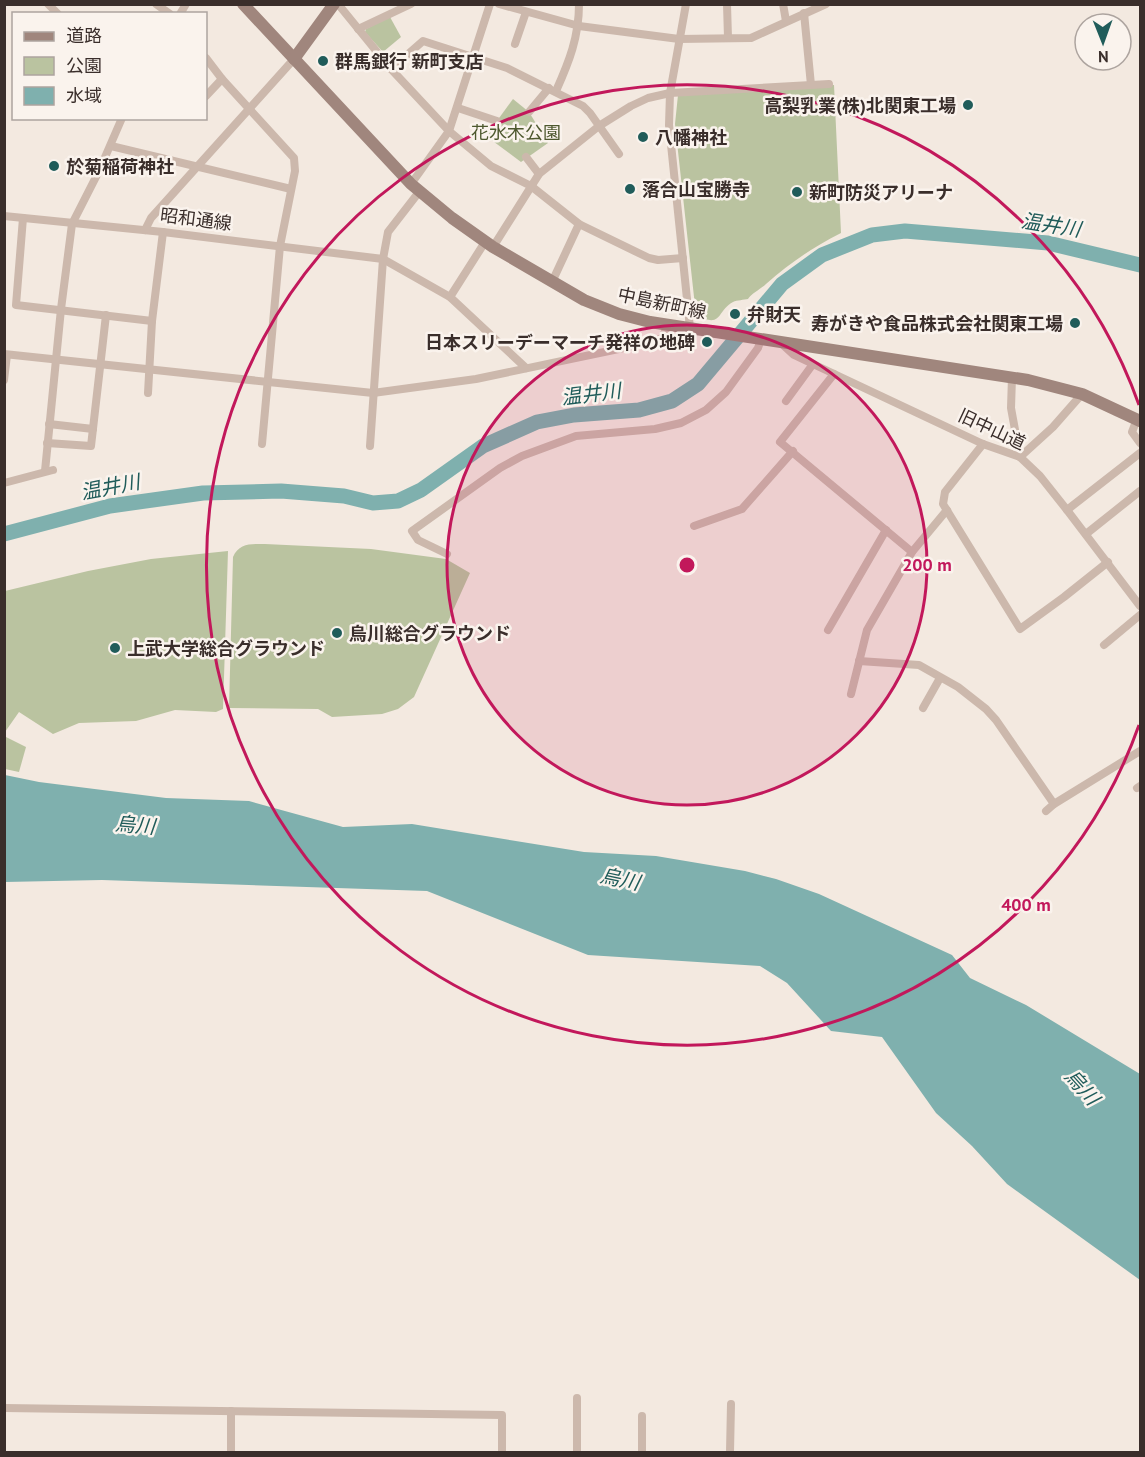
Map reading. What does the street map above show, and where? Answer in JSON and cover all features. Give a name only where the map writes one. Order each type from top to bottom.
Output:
[{"type":"main road","name":"中島新町線","points":[[243,4],[415,188],[489,245],[552,282],[607,310],[668,325],[1044,383],[1082,394],[1139,420]]},
{"type":"main road","points":[[294,59],[334,4]]},
{"type":"street","points":[[338,4],[390,69],[449,131],[491,166],[531,186],[579,224],[649,258],[658,260],[683,258]]},
{"type":"street","points":[[358,30],[411,4]]},
{"type":"street","points":[[370,446],[383,259],[388,232],[449,131],[490,4]]},
{"type":"street","points":[[499,4],[579,26],[679,39],[751,38],[826,4]]},
{"type":"street","points":[[529,112],[553,90],[572,54],[579,26],[579,4]]},
{"type":"street","points":[[686,4],[670,93],[669,125],[690,328]]},
{"type":"street","points":[[726,4],[728,38]]},
{"type":"street","points":[[783,4],[786,21]]},
{"type":"street","points":[[515,44],[526,12]]},
{"type":"street","points":[[804,14],[811,85]]},
{"type":"street","points":[[390,69],[423,41],[507,68],[583,106],[619,154]]},
{"type":"street","points":[[145,230],[151,218],[294,59]]},
{"type":"street","points":[[207,64],[294,158],[295,171],[280,246],[262,444]]},
{"type":"street","points":[[207,95],[222,79]]},
{"type":"street","points":[[450,297],[539,174],[599,126],[631,106],[648,98],[670,93],[830,84]]},
{"type":"street","points":[[458,108],[497,121]]},
{"type":"street","points":[[4,483],[49,470],[47,443],[72,224],[111,146],[121,120]]},
{"type":"street","points":[[111,146],[291,189]]},
{"type":"street","points":[[526,157],[539,174]]},
{"type":"street","name":"昭和通線","points":[[4,216],[163,232],[383,259]]},
{"type":"street","points":[[23,218],[16,304],[152,321]]},
{"type":"street","points":[[552,282],[579,224]]},
{"type":"street","points":[[148,393],[152,321],[163,232]]},
{"type":"street","points":[[383,259],[450,297],[526,368]]},
{"type":"street","points":[[47,443],[91,446],[106,315]]},
{"type":"street","points":[[4,380],[6,354],[373,393],[476,379],[652,342],[662,338],[668,325]]},
{"type":"street","points":[[447,554],[418,540],[412,531],[500,468],[522,456],[576,436],[655,429],[681,423],[706,410],[726,392],[758,348],[758,339]]},
{"type":"street","name":"旧中山道","points":[[782,344],[794,355],[834,374],[983,444],[1020,457],[1040,476],[1140,606]]},
{"type":"street","points":[[786,401],[813,364]]},
{"type":"street","points":[[834,374],[780,442],[912,552]]},
{"type":"street","points":[[1012,377],[1011,408],[1020,457]]},
{"type":"street","points":[[1020,457],[1053,427],[1082,394]]},
{"type":"street","points":[[1139,420],[1132,432],[1140,443]]},
{"type":"street","points":[[50,424],[93,429]]},
{"type":"street","points":[[983,444],[945,492],[943,504],[1020,629],[1108,562]]},
{"type":"street","points":[[694,526],[742,509],[793,451]]},
{"type":"street","points":[[1067,510],[1140,453]]},
{"type":"street","points":[[1086,534],[1140,491]]},
{"type":"street","points":[[851,694],[867,630],[912,552],[947,510]]},
{"type":"street","points":[[828,630],[886,530]]},
{"type":"street","points":[[1104,645],[1140,615]]},
{"type":"street","points":[[859,661],[919,664],[958,687],[987,709],[1054,804]]},
{"type":"street","points":[[923,708],[940,678]]},
{"type":"street","points":[[1046,811],[1140,751]]},
{"type":"street","points":[[577,1398],[577,1452]]},
{"type":"street","points":[[730,1452],[731,1404]]},
{"type":"street","points":[[4,1408],[502,1415],[502,1452]]},
{"type":"street","points":[[231,1411],[231,1452]]},
{"type":"street","points":[[642,1416],[642,1452]]},
{"type":"green space","points":[[390,17],[401,37],[383,52],[365,32],[366,29]]},
{"type":"green space","points":[[834,85],[841,233],[793,262],[748,299],[733,302],[715,319],[705,319],[696,315],[675,124],[678,95]]},
{"type":"green space","name":"花水木公園","points":[[513,99],[529,112],[548,143],[521,162],[486,136]]},
{"type":"green space","name":"烏川総合グラウンド","points":[[250,544],[371,549],[446,559],[470,573],[414,697],[398,709],[382,714],[332,717],[318,709],[229,708],[233,557],[242,547]]},
{"type":"green space","name":"上武大学総合グラウンド","points":[[228,551],[223,709],[216,712],[175,710],[136,721],[79,723],[53,734],[19,712],[5,732],[5,591],[151,559]]},
{"type":"green space","points":[[4,736],[26,747],[19,772],[5,769]]},
{"type":"water","name":"烏川","points":[[5,775],[39,782],[166,798],[249,801],[343,827],[412,824],[584,852],[656,856],[745,871],[819,894],[952,955],[970,978],[1026,1005],[1140,1074],[1140,1280],[1007,1184],[972,1146],[936,1113],[882,1037],[831,1031],[787,983],[760,966],[588,955],[427,891],[102,880],[5,882]]},
{"type":"waterway","name":"温井川","points":[[4,534],[110,506],[203,493],[281,491],[344,496],[373,503],[398,501],[421,490],[483,446],[537,422],[574,415],[639,410],[672,401],[698,384],[782,284],[822,255],[872,235],[905,231],[1048,243],[1140,265]]},
{"type":"place","name":"群馬銀行 新町支店","points":[[323,61]]},
{"type":"place","name":"高梨乳業(株)北関東工場","points":[[968,105]]},
{"type":"place","name":"八幡神社","points":[[643,137]]},
{"type":"place","name":"於菊稲荷神社","points":[[54,166]]},
{"type":"place","name":"落合山宝勝寺","points":[[630,189]]},
{"type":"place","name":"新町防災アリーナ","points":[[797,192]]},
{"type":"place","name":"弁財天","points":[[735,314]]},
{"type":"place","name":"寿がきや食品株式会社関東工場","points":[[1075,323]]},
{"type":"place","name":"日本スリーデーマーチ発祥の地碑","points":[[707,342]]},
{"type":"place","name":"烏川総合グラウンド","points":[[337,633]]},
{"type":"place","name":"上武大学総合グラウンド","points":[[115,648]]}]
